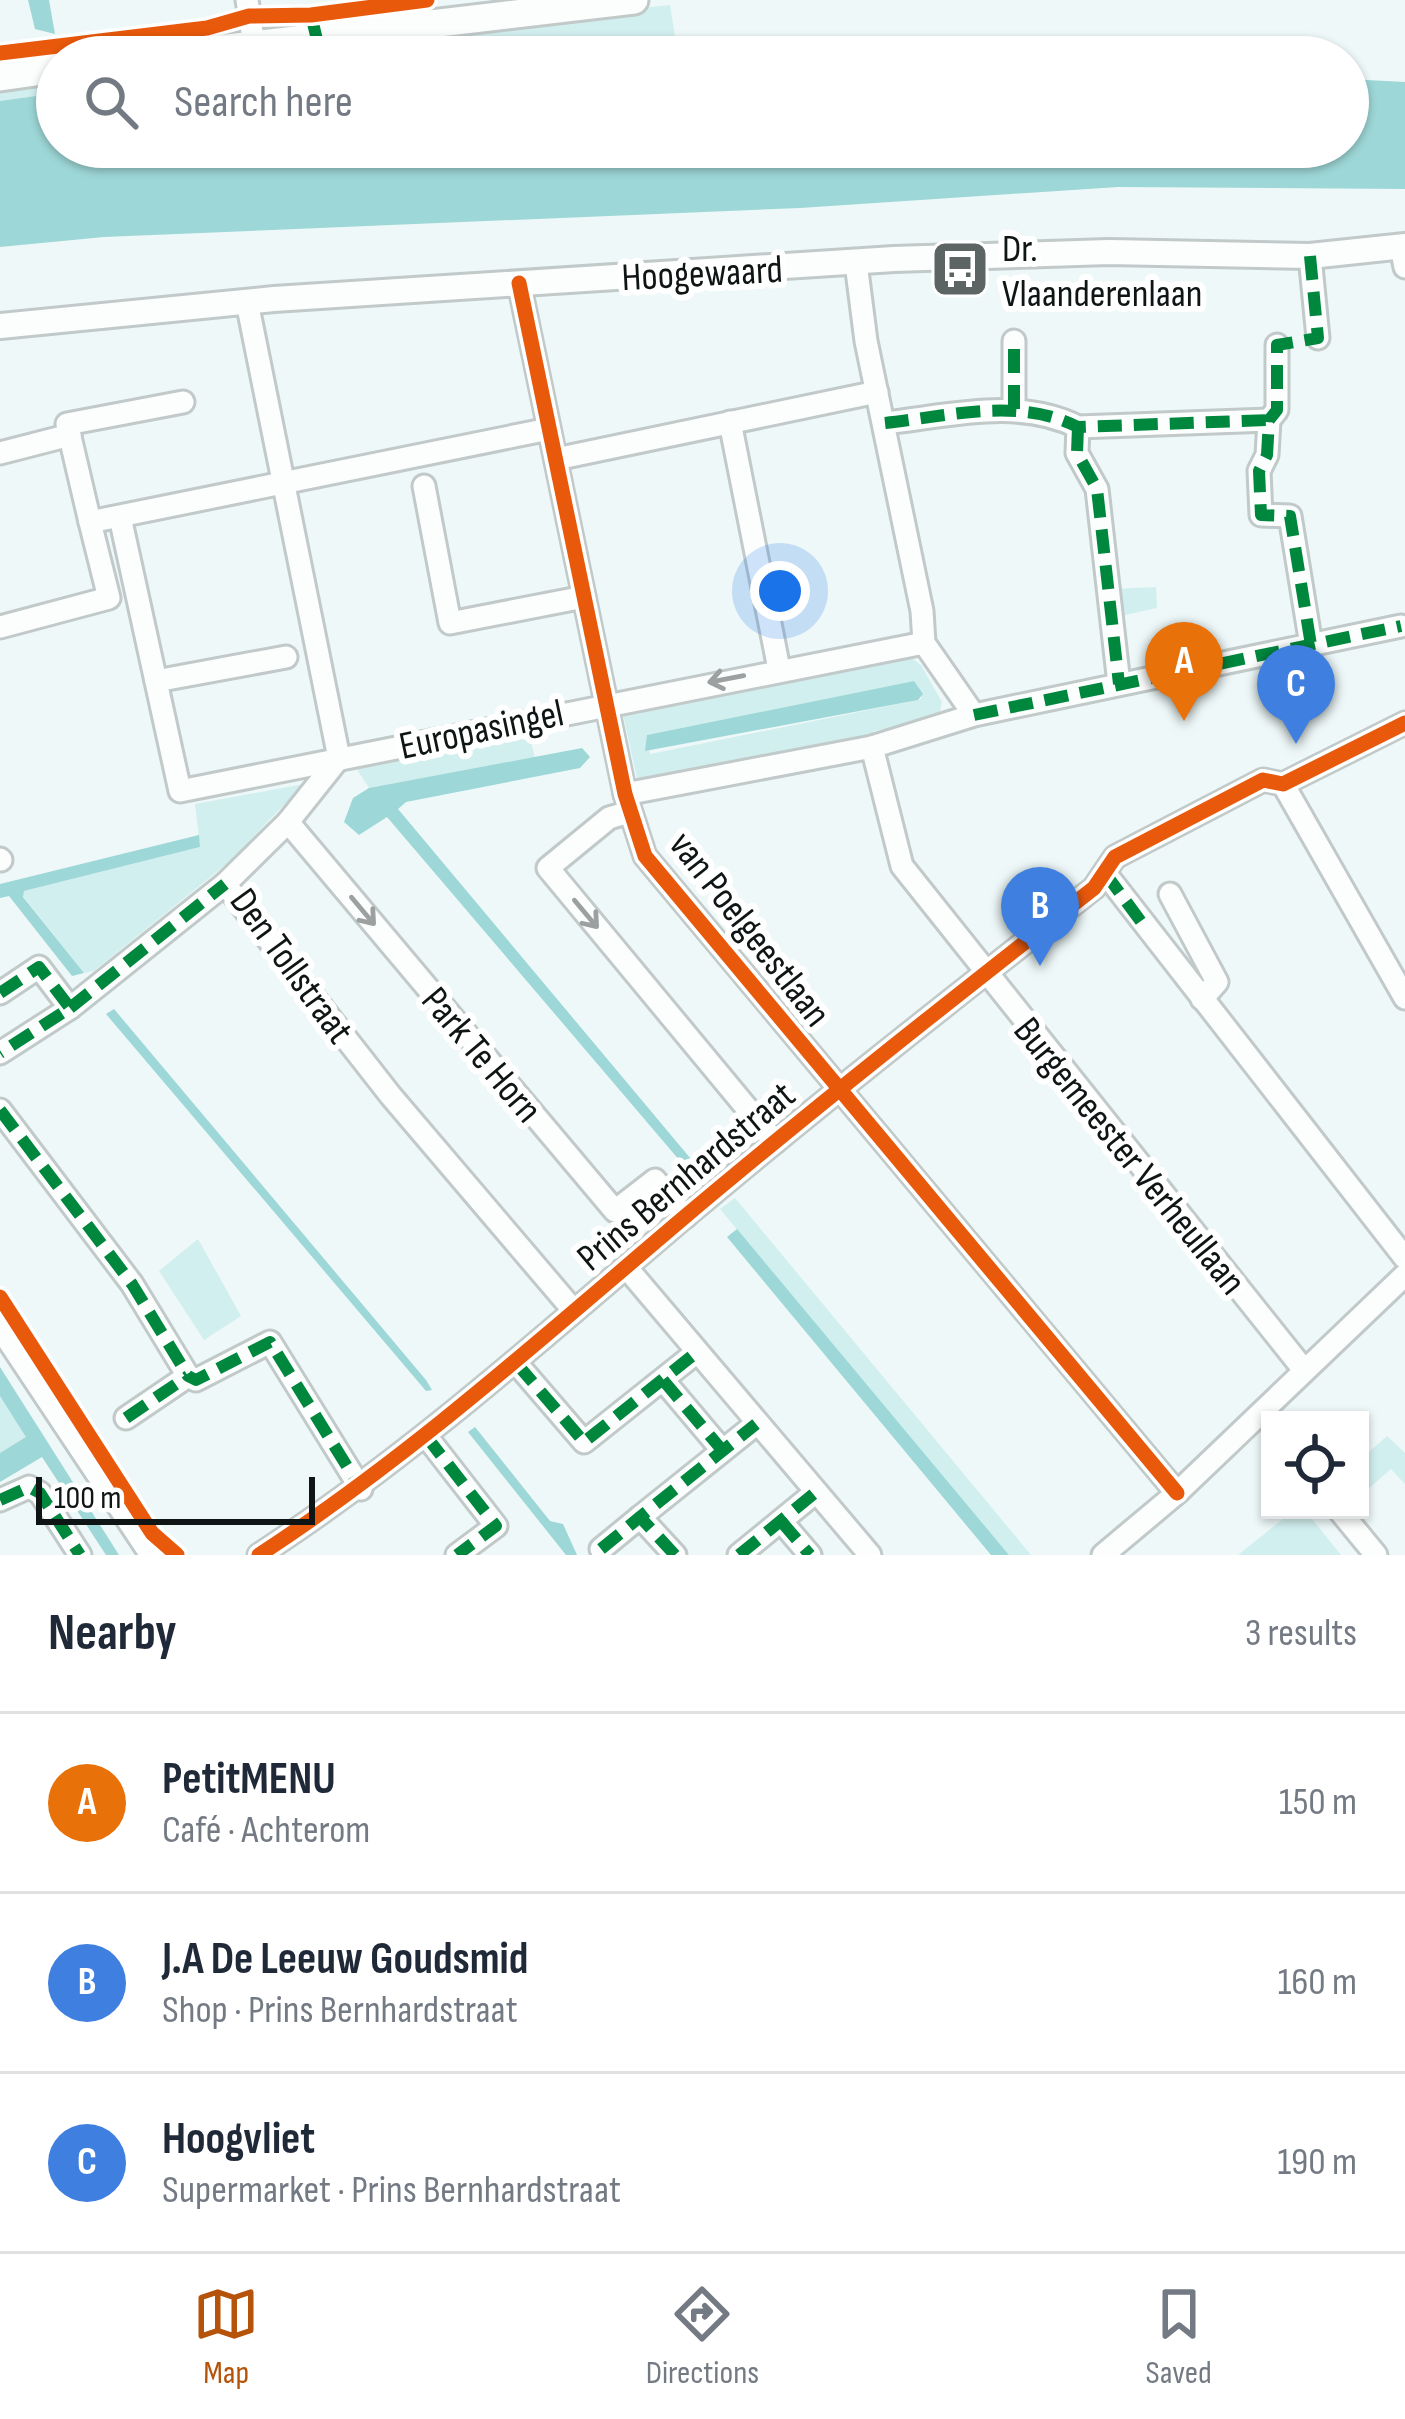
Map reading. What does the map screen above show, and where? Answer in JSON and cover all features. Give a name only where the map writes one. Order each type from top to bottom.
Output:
[{"type":"main road","points":[[323,36],[634,0]]},
{"type":"main road","points":[[0,77],[36,73]]},
{"type":"street","points":[[247,0],[253,36]]},
{"type":"street","name":"Hoogewaard","points":[[0,326],[247,302],[856,263],[1087,253],[1404,254]]},
{"type":"street","points":[[1310,256],[1318,338]]},
{"type":"street","points":[[856,263],[924,644],[974,715]]},
{"type":"street","name":"van Poelgeestlaan","points":[[519,283],[627,803],[645,856],[1178,1493]]},
{"type":"street","points":[[247,302],[339,758]]},
{"type":"street","points":[[1014,341],[1014,410]]},
{"type":"street","points":[[1277,345],[1277,410],[1269,421],[1267,455],[1259,471],[1261,515],[1290,516],[1311,645]]},
{"type":"street","points":[[556,459],[877,392]]},
{"type":"street","points":[[0,627],[109,598],[68,424],[184,402]]},
{"type":"street","points":[[885,423],[1014,410],[1052,414],[1078,427],[1269,421]]},
{"type":"street","points":[[730,422],[778,669]]},
{"type":"street","points":[[1078,427],[1077,453],[1097,489],[1119,683]]},
{"type":"street","points":[[90,522],[549,429]]},
{"type":"street","points":[[0,453],[70,435]]},
{"type":"street","points":[[424,486],[450,623],[584,597]]},
{"type":"street","points":[[120,517],[156,681],[286,657]]},
{"type":"street","points":[[775,1142],[548,868],[627,803],[872,747],[974,715],[1403,626]]},
{"type":"street","name":"Europasingel","points":[[156,681],[180,791],[606,702],[924,644]]},
{"type":"street","name":"Prins Bernhardstraat","points":[[259,1555],[361,1489],[517,1364],[838,1090],[1094,888],[1115,857],[1263,780],[1283,784],[1405,723]]},
{"type":"street","name":"Burgemeester Verheullaan","points":[[872,747],[902,866],[1304,1370]]},
{"type":"street","name":"Den Tollstraat","points":[[339,758],[288,822],[225,884],[391,1096],[574,1311]]},
{"type":"street","points":[[1283,784],[1405,998]]},
{"type":"street","name":"Park Te Horn","points":[[288,822],[615,1211],[655,1180],[685,1217]]},
{"type":"street","points":[[1105,873],[1405,1258]]},
{"type":"street","points":[[0,1053],[70,1008],[225,884]]},
{"type":"street","points":[[1170,894],[1216,982],[1202,999]]},
{"type":"street","points":[[0,993],[39,967],[70,1008]]},
{"type":"street","points":[[0,1110],[132,1284],[188,1376],[196,1380],[270,1342],[361,1489]]},
{"type":"street","points":[[626,1268],[870,1555]]},
{"type":"street","points":[[1272,1411],[1304,1370],[1405,1275]]},
{"type":"street","points":[[0,1328],[151,1555]]},
{"type":"street","points":[[517,1364],[584,1442],[697,1352]]},
{"type":"street","points":[[126,1418],[188,1376]]},
{"type":"street","points":[[663,1379],[722,1450]]},
{"type":"street","points":[[601,1549],[757,1424]]},
{"type":"street","points":[[1103,1555],[1261,1424]]},
{"type":"street","points":[[426,1436],[496,1526],[457,1555]]},
{"type":"street","points":[[0,1500],[29,1486],[40,1493],[80,1555]]},
{"type":"street","points":[[740,1555],[816,1492]]},
{"type":"street","points":[[640,1517],[675,1555]]},
{"type":"street","points":[[1346,1519],[1376,1555]]},
{"type":"street","points":[[781,1521],[810,1555]]},
{"type":"shaded area","points":[[670,5],[675,36],[390,36]]},
{"type":"shaded area","points":[[36,77],[36,96],[0,101],[0,82]]},
{"type":"shaded area","points":[[1156,587],[1157,608],[1116,617],[1111,589]]},
{"type":"shaded area","points":[[908,655],[921,665],[942,702],[938,720],[874,731],[870,738],[642,781],[637,778],[623,715]],"holes":[[[914,681],[922,698],[918,700],[650,754],[647,735]]]},
{"type":"shaded area","points":[[528,730],[535,758],[369,788],[354,765]]},
{"type":"shaded area","points":[[304,784],[229,862],[94,971],[84,973],[23,896],[24,891],[200,847],[195,804]]},
{"type":"shaded area","points":[[735,1198],[1031,1555],[1009,1555],[720,1209]]},
{"type":"shaded area","points":[[198,1239],[241,1316],[204,1340],[159,1271]]},
{"type":"shaded area","points":[[0,1395],[27,1437],[0,1454]]},
{"type":"shaded area","points":[[1387,1436],[1405,1453],[1405,1484],[1391,1469],[1369,1488],[1369,1452]]},
{"type":"shaded area","points":[[1283,1519],[1312,1519],[1341,1555],[1238,1555]]},
{"type":"water","points":[[28,0],[49,0],[55,34],[35,29]]},
{"type":"water","points":[[1369,80],[1405,82],[1405,189],[1118,187],[800,208],[104,237],[0,247],[0,101],[36,96],[36,168],[1369,168]]},
{"type":"water","points":[[914,681],[923,694],[918,700],[645,751],[647,735]]},
{"type":"water","points":[[582,748],[590,757],[580,768],[406,802],[398,809],[701,1171],[692,1175],[387,817],[359,835],[344,822],[353,798],[369,788]]},
{"type":"water","points":[[199,835],[200,847],[24,891],[23,897],[84,973],[72,976],[9,896],[0,898],[0,884]]},
{"type":"water","points":[[114,1009],[432,1390],[426,1391],[106,1014]]},
{"type":"water","points":[[737,1229],[1009,1555],[991,1555],[727,1237]]},
{"type":"water","points":[[0,1367],[119,1555],[106,1555],[42,1457],[0,1482],[0,1453],[26,1437],[0,1396]]},
{"type":"water","points":[[475,1427],[550,1521],[563,1524],[577,1555],[566,1555],[468,1432]]},
{"type":"marked path","points":[[311,15],[316,36]]},
{"type":"marked path","points":[[1310,256],[1318,338],[1277,345],[1277,410],[1269,420],[1267,455],[1259,471],[1261,515],[1290,516],[1311,645]]},
{"type":"marked path","points":[[1014,341],[1014,409]]},
{"type":"marked path","points":[[885,423],[1008,411],[1055,418],[1078,427],[1269,420]]},
{"type":"marked path","points":[[1078,427],[1077,453],[1097,489],[1119,684]]},
{"type":"marked path","points":[[974,715],[1401,626]]},
{"type":"marked path","points":[[1105,873],[1142,923]]},
{"type":"marked path","points":[[70,1008],[225,884]]},
{"type":"marked path","points":[[0,993],[39,967],[70,1008],[0,1053]]},
{"type":"marked path","points":[[0,1110],[132,1284],[188,1376],[196,1380],[270,1342],[361,1489]]},
{"type":"marked path","points":[[517,1364],[584,1442],[697,1352]]},
{"type":"marked path","points":[[126,1418],[188,1376]]},
{"type":"marked path","points":[[663,1380],[722,1450]]},
{"type":"marked path","points":[[675,1555],[640,1517],[756,1424]]},
{"type":"marked path","points":[[426,1436],[496,1526],[457,1555]]},
{"type":"marked path","points":[[0,1500],[29,1487],[40,1493],[80,1555]]},
{"type":"marked path","points":[[739,1555],[816,1492]]},
{"type":"marked path","points":[[601,1549],[640,1517]]},
{"type":"marked path","points":[[781,1521],[810,1555]]},
{"type":"cycle path","points":[[141,36],[207,28],[249,16],[311,15],[427,0]]},
{"type":"cycle path","points":[[0,53],[36,49]]},
{"type":"cycle path","points":[[519,283],[625,794],[645,856],[1177,1493]]},
{"type":"cycle path","points":[[259,1555],[370,1477],[475,1394],[783,1135],[1094,888],[1115,857],[1263,780],[1283,784],[1405,723]]},
{"type":"cycle path","points":[[0,1297],[152,1533],[177,1555]]},
{"type":"place","name":"Dr. Vlaanderenlaan","points":[[960,269]]},
{"type":"place","name":"PetitMENU","points":[[1184,721]]},
{"type":"place","name":"Hoogvliet","points":[[1296,744]]},
{"type":"place","name":"J.A De Leeuw Goudsmid","points":[[1040,966]]}]
